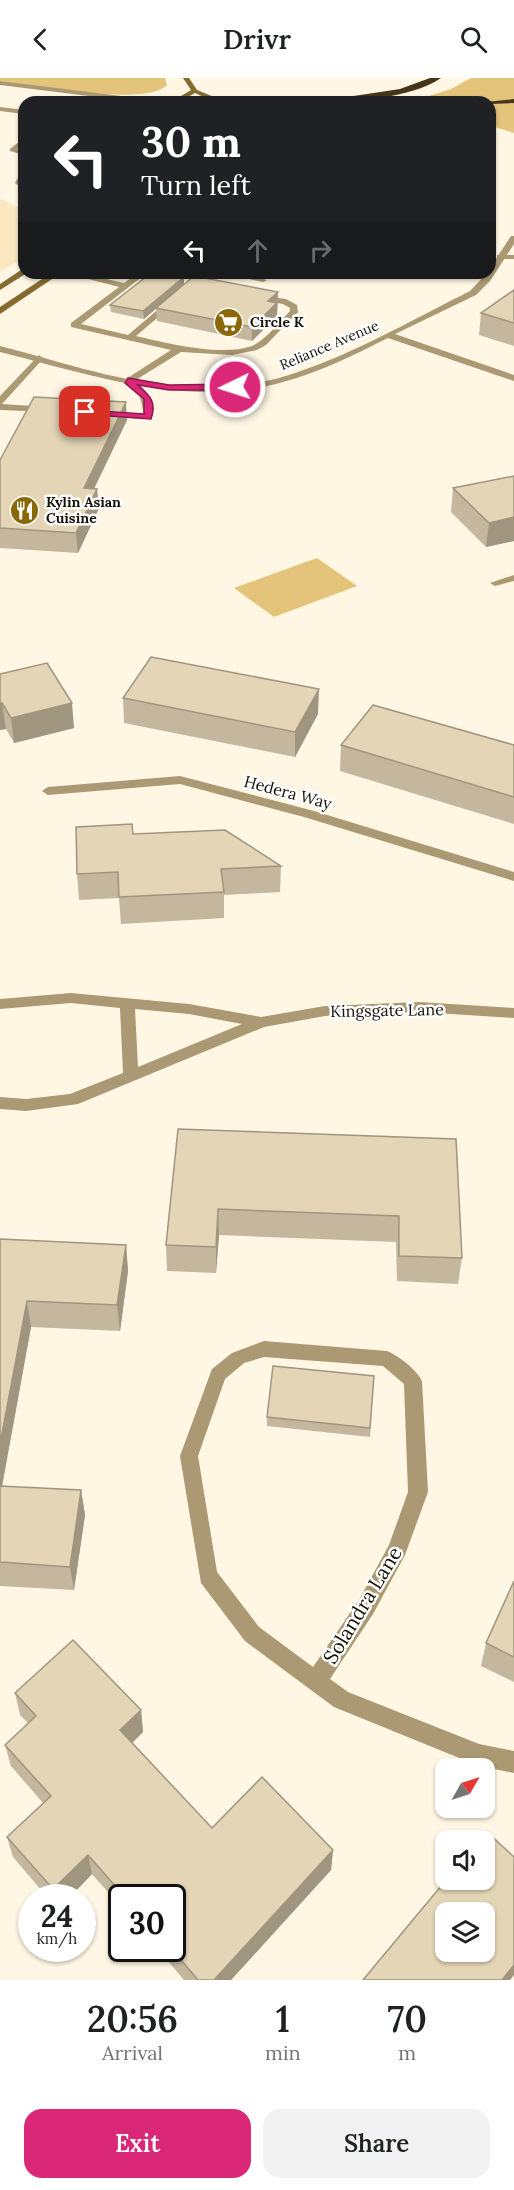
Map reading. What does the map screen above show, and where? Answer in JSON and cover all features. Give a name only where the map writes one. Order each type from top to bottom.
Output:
[{"type":"highway","points":[[363,96],[401,91],[437,78]]},
{"type":"highway","points":[[496,102],[514,100]]},
{"type":"main road","points":[[186,78],[195,91],[207,96]]},
{"type":"main road","points":[[185,96],[195,91]]},
{"type":"main road","points":[[0,288],[18,276]]},
{"type":"main road","points":[[0,311],[48,279]]},
{"type":"street","points":[[0,83],[102,96]]},
{"type":"street","points":[[0,90],[34,96]]},
{"type":"street","points":[[0,109],[18,111]]},
{"type":"street","points":[[12,150],[18,145]]},
{"type":"street","points":[[0,152],[18,152]]},
{"type":"street","name":"Reliance Avenue","points":[[496,255],[514,238]]},
{"type":"street","points":[[496,256],[514,257]]},
{"type":"street","points":[[116,279],[148,283]]},
{"type":"street","points":[[186,279],[194,285]]},
{"type":"street","points":[[131,336],[200,279]]},
{"type":"street","points":[[258,279],[263,280]]},
{"type":"street","name":"Reliance Avenue","points":[[0,349],[128,381],[187,389],[258,385],[309,371],[389,335],[473,293],[487,279]]},
{"type":"street","points":[[132,281],[136,292]]},
{"type":"street","points":[[132,281],[74,325],[131,336],[180,349],[232,352],[254,348],[263,343],[294,312],[294,307],[286,302],[244,294]]},
{"type":"street","points":[[170,287],[194,285]]},
{"type":"street","points":[[159,296],[174,299]]},
{"type":"street","points":[[108,300],[123,303]]},
{"type":"street","points":[[146,307],[162,310]]},
{"type":"street","points":[[389,335],[514,378]]},
{"type":"street","points":[[91,413],[148,417],[150,405],[147,398],[128,381],[180,349]]},
{"type":"street","points":[[0,402],[39,357]]},
{"type":"street","points":[[0,407],[57,411]]},
{"type":"street","points":[[495,583],[514,578]]},
{"type":"street","name":"Hedera Way","points":[[48,791],[180,780],[309,814],[514,877]]},
{"type":"street","name":"Kingsgate Lane","points":[[0,1004],[71,998],[189,1009],[261,1022]]},
{"type":"street","points":[[128,1005],[131,1076]]},
{"type":"street","name":"Kingsgate Lane","points":[[0,1103],[26,1105],[72,1100],[261,1022],[325,1011],[419,1007],[514,1013]]},
{"type":"street","name":"Solandra Lane","points":[[316,1681],[366,1607],[398,1549],[418,1492],[413,1381],[387,1359],[264,1348],[238,1358],[218,1374],[189,1456],[208,1576],[252,1634],[341,1700],[479,1755],[514,1762]]},
{"type":"shaded area","points":[[0,78],[165,78],[167,85],[155,91],[137,94],[88,93],[0,81]]},
{"type":"shaded area","points":[[471,78],[514,78],[514,133],[496,128],[496,96],[429,96],[451,89]]},
{"type":"shaded area","points":[[0,199],[18,207],[18,261],[0,271]]},
{"type":"shaded area","points":[[317,558],[357,586],[274,617],[234,588]]},
{"type":"building","points":[[143,279],[182,279],[143,311],[110,305]]},
{"type":"building","points":[[190,279],[210,279],[278,292],[268,301],[277,303],[252,327],[156,308]]},
{"type":"building","points":[[514,290],[514,323],[481,313]]},
{"type":"building","points":[[34,397],[126,402],[84,488],[97,489],[76,533],[0,528],[0,460]]},
{"type":"building","points":[[514,476],[514,517],[489,523],[453,488]]},
{"type":"building","points":[[151,657],[319,689],[295,732],[123,698]]},
{"type":"building","points":[[47,663],[72,703],[11,718],[2,703],[0,704],[0,674]]},
{"type":"building","points":[[373,705],[514,745],[514,797],[341,745]]},
{"type":"building","points":[[132,824],[133,834],[225,830],[281,866],[221,869],[224,892],[119,897],[118,872],[77,874],[76,827]]},
{"type":"building","points":[[178,1129],[456,1139],[462,1258],[399,1256],[399,1216],[218,1209],[216,1247],[166,1245]]},
{"type":"building","points":[[0,1239],[126,1245],[117,1305],[27,1301],[0,1444]]},
{"type":"building","points":[[273,1366],[374,1376],[370,1428],[267,1417]]},
{"type":"building","points":[[0,1486],[81,1490],[70,1567],[0,1562]]},
{"type":"building","points":[[514,1581],[514,1657],[486,1643]]},
{"type":"building","points":[[73,1640],[141,1710],[120,1730],[212,1828],[262,1777],[333,1850],[214,1980],[198,1980],[183,1962],[186,1962],[186,1884],[114,1884],[88,1855],[58,1884],[49,1884],[7,1837],[51,1796],[5,1745],[36,1716],[15,1693]]},
{"type":"building","points":[[495,1839],[514,1857],[514,1965],[502,1980],[363,1980],[438,1890],[495,1890]]},
{"type":"place","name":"Circle K","points":[[229,322]]},
{"type":"place","name":"Kylin Asian Cuisine","points":[[25,510]]},
{"type":"route","points":[[85,412],[148,417],[150,405],[147,398],[128,381],[169,388],[235,387]]}]
